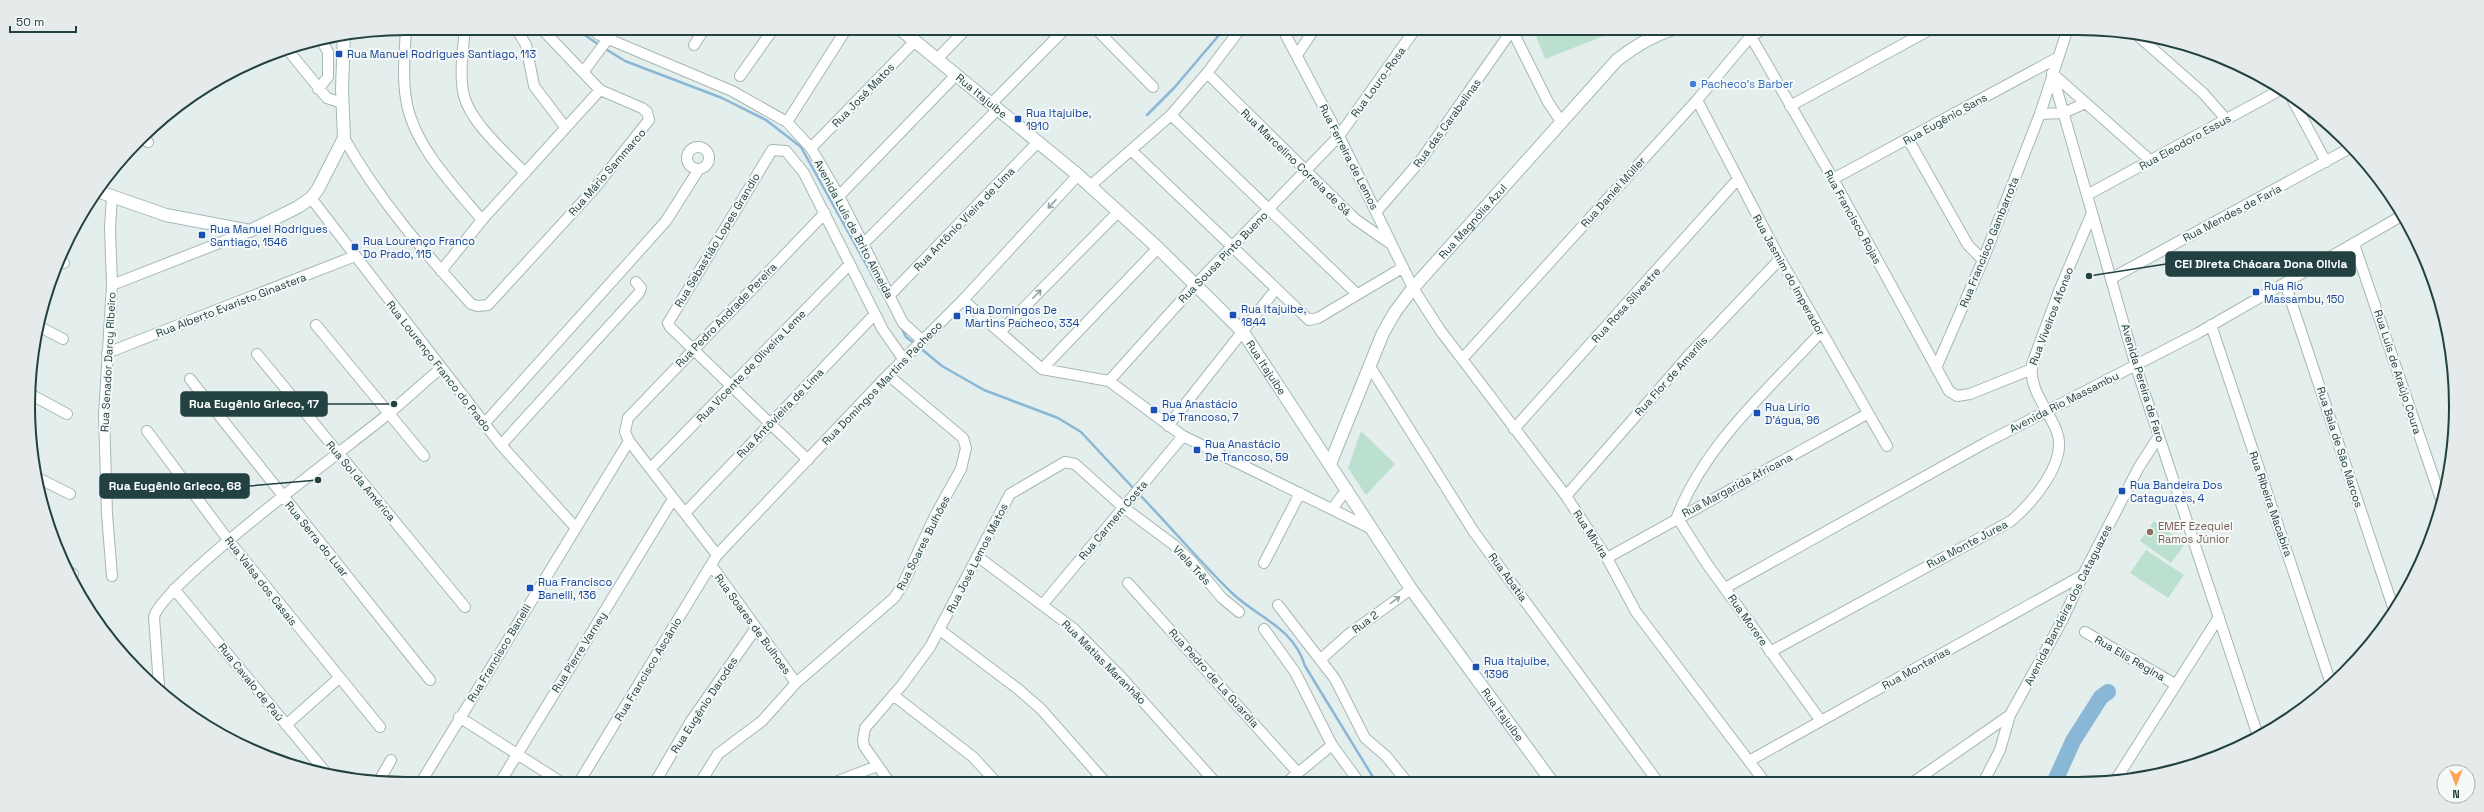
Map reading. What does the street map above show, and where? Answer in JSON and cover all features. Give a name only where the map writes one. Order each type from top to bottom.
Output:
[{"type":"main road","name":"Rua Itajuíbe","points":[[908,35],[1078,175],[1119,211],[1196,284],[1243,332],[1411,589],[1548,777]]},
{"type":"main road","name":"Rua Magnólia Azul","points":[[1330,464],[1383,332],[1413,288],[1562,123],[1599,78],[1635,45],[1653,35]]},
{"type":"main road","points":[[103,193],[166,215],[250,232],[277,219],[311,198],[344,138],[342,103],[344,40]]},
{"type":"street","points":[[406,35],[405,84],[410,115],[432,157],[482,220]]},
{"type":"street","points":[[464,35],[462,69],[466,102],[486,132],[525,173]]},
{"type":"street","points":[[520,35],[526,45],[534,86],[565,127]]},
{"type":"street","points":[[344,138],[377,189],[441,271],[482,220],[600,90],[584,71],[548,35]]},
{"type":"street","name":"Avenida Luís de Brito Almeida","points":[[598,35],[606,42],[732,91],[787,122],[811,148],[839,196],[906,328],[922,342]]},
{"type":"street","points":[[584,71],[611,35]]},
{"type":"street","points":[[694,45],[700,35]]},
{"type":"street","points":[[740,76],[769,35]]},
{"type":"street","points":[[787,122],[843,35]]},
{"type":"street","points":[[937,59],[960,35]]},
{"type":"street","points":[[863,244],[995,107],[1060,35]]},
{"type":"street","points":[[1102,35],[1153,88]]},
{"type":"street","points":[[1090,186],[1170,115],[1207,73],[1236,35]]},
{"type":"street","name":"Rua Ferreira de Lemos","points":[[1286,35],[1339,136],[1413,288]]},
{"type":"street","points":[[1297,55],[1310,35]]},
{"type":"street","name":"Rua Louro-Rosa","points":[[1339,136],[1411,35]]},
{"type":"street","name":"Rua das Carabelinas","points":[[1376,212],[1421,160],[1508,35]]},
{"type":"street","points":[[1515,35],[1548,102],[1562,123]]},
{"type":"street","name":"Rua Daniel Müller","points":[[1463,358],[1697,100],[1746,35]]},
{"type":"street","name":"Rua Francisco Rojas","points":[[1750,35],[1833,179],[1949,391],[1957,396]]},
{"type":"street","points":[[1790,106],[1920,35]]},
{"type":"street","points":[[2065,35],[2052,73],[2151,161]]},
{"type":"street","name":"Rua José Matos","points":[[811,148],[915,41]]},
{"type":"street","points":[[2144,41],[2204,93],[2226,119]]},
{"type":"street","points":[[318,88],[328,78],[328,52],[324,45]]},
{"type":"street","points":[[291,54],[326,98],[342,103]]},
{"type":"street","name":"Rua Eugênio Sans","points":[[1833,179],[2057,58]]},
{"type":"street","name":"Rua Marcelino Correia de Sá","points":[[1207,73],[1355,219],[1391,244]]},
{"type":"street","name":"Avenida Pereira de Faro","points":[[2052,73],[2136,365],[2256,731]]},
{"type":"street","name":"Rua Francisco Gambarrota","points":[[1936,368],[1983,260],[2040,114],[2052,73]]},
{"type":"street","points":[[839,196],[956,74]]},
{"type":"street","name":"Rua Mário Sammarco","points":[[441,271],[471,304],[478,306],[488,305],[594,188],[648,125],[650,116],[642,108],[600,90]]},
{"type":"street","name":"Rua Eleodoro Essus","points":[[2088,196],[2276,92]]},
{"type":"street","name":"Rua Jasmim do Imperador","points":[[1697,100],[1737,180],[1780,259],[1867,414],[1887,446]]},
{"type":"street","points":[[2040,114],[2063,113],[2086,103]]},
{"type":"street","points":[[2296,107],[2326,162]]},
{"type":"street","points":[[1170,115],[1357,294]]},
{"type":"street","name":"Rua Sousa Pinto Bueno","points":[[1109,381],[1196,284],[1306,172],[1339,136]]},
{"type":"street","points":[[1908,139],[1968,245],[1983,260]]},
{"type":"street","name":"Rua Antônio Vieira de Lima","points":[[889,296],[1038,142]]},
{"type":"street","name":"Avenida Luís de Brito Almeida","points":[[769,152],[780,149],[786,151],[795,160],[804,173],[875,314],[893,345],[904,359]]},
{"type":"street","points":[[1131,150],[1309,320],[1316,320],[1402,268]]},
{"type":"street","name":"Rua Mendes de Faria","points":[[2112,278],[2346,150]]},
{"type":"street","name":"Rua Sebastião Lopes Grandio","points":[[694,349],[670,327],[669,318],[769,152]]},
{"type":"street","points":[[484,424],[661,227],[699,169]]},
{"type":"street","name":"Rua Domingos Martins Pacheco","points":[[717,554],[888,375],[963,300],[1078,175]]},
{"type":"street","name":"Rua Rosa Silvestre","points":[[1514,429],[1737,180]]},
{"type":"street","name":"Rua Senador Darcy Ribeiro","points":[[112,196],[110,228],[112,286],[104,415],[112,576]]},
{"type":"street","name":"Rua Lourenço Franco do Prado","points":[[311,198],[440,369],[484,424],[575,527]]},
{"type":"street","points":[[1000,332],[1119,211]]},
{"type":"street","name":"Rua Viveiros Afonso","points":[[1957,396],[1970,394],[2032,369],[2059,291],[2092,212]]},
{"type":"street","name":"Rua Pedro Andrade Pereira","points":[[629,441],[625,432],[628,418],[825,213]]},
{"type":"street","name":"Avenida Rio Massambu","points":[[1725,588],[2045,411],[2136,365],[2210,325],[2397,218]]},
{"type":"street","points":[[112,286],[250,232]]},
{"type":"street","name":"Rua Luis de Araújo Coura","points":[[2354,244],[2438,492]]},
{"type":"street","points":[[1042,369],[1158,248]]},
{"type":"street","name":"Rua Alberto Evaristo Ginastera","points":[[107,353],[355,256]]},
{"type":"street","name":"Rua Flor de Amarilis","points":[[1566,496],[1689,355],[1780,259]]},
{"type":"street","name":"Rua Vicente de Oliveira Leme","points":[[651,468],[850,264]]},
{"type":"street","points":[[501,445],[639,293],[641,288],[636,282]]},
{"type":"street","name":"Rua Baia de São Marcos","points":[[2285,283],[2392,603]]},
{"type":"street","name":"Rua Mixira","points":[[1413,288],[1440,330],[1463,358],[1514,429],[1566,496],[1607,558],[1636,612],[1761,777]]},
{"type":"street","points":[[1168,426],[1276,289]]},
{"type":"street","points":[[963,300],[1042,369],[1109,381],[1183,436],[1372,529]]},
{"type":"street","name":"Rua Antôvieira de Lima","points":[[686,512],[875,314]]},
{"type":"street","name":"Rua Ribeira Macabira","points":[[2210,325],[2329,679]]},
{"type":"street","points":[[316,326],[424,456]]},
{"type":"street","points":[[43,329],[63,339]]},
{"type":"street","points":[[1677,517],[1695,479],[1720,443],[1821,332]]},
{"type":"street","points":[[694,349],[808,460]]},
{"type":"street","name":"Rua Sol da América","points":[[257,354],[465,607]]},
{"type":"street","name":"Rua Abatia","points":[[1369,365],[1474,532],[1654,777]]},
{"type":"street","points":[[159,683],[154,621],[157,609],[174,589],[229,541],[388,414],[440,369]]},
{"type":"street","name":"Rua Monte Jurea","points":[[1770,652],[2011,521],[2027,507],[2047,478],[2059,447],[2056,431],[2045,411],[2032,369]]},
{"type":"street","name":"Rua Soares Bulhões","points":[[704,777],[718,754],[762,722],[796,683],[894,598],[902,586],[964,458],[963,438],[888,375]]},
{"type":"street","name":"Rua Serra do Luar","points":[[190,379],[283,498],[430,680]]},
{"type":"street","points":[[35,397],[67,414]]},
{"type":"street","name":"Rua Margarida Africana","points":[[1607,558],[1677,517],[1867,414]]},
{"type":"street","name":"Rua Valsa dos Casais","points":[[148,431],[229,541],[380,727]]},
{"type":"street","name":"Rua Carmem Costa","points":[[1043,604],[1183,436]]},
{"type":"street","name":"Avenida Bandeira dos Cataguazes","points":[[1921,777],[2010,715],[2063,619],[2083,575],[2139,467],[2159,436]]},
{"type":"street","points":[[629,441],[651,468],[673,500],[686,512],[717,554]]},
{"type":"street","name":"Rua Francisco Banelli","points":[[424,777],[575,527],[629,441]]},
{"type":"street","name":"Rua José Lemos Matos","points":[[877,766],[864,746],[863,733],[870,721],[916,669],[940,630],[1010,494],[1065,462],[1075,464],[1124,506]]},
{"type":"street","points":[[43,480],[70,494]]},
{"type":"street","points":[[1332,509],[1347,489]]},
{"type":"street","points":[[1264,563],[1300,493]]},
{"type":"street","name":"Rua Pierre Varney","points":[[503,777],[673,500]]},
{"type":"street","name":"Viela Três","points":[[1124,506],[1184,553],[1222,598],[1239,612]]},
{"type":"street","name":"Rua Morere","points":[[1677,517],[1770,652],[1821,721]]},
{"type":"street","name":"Rua Francisco Ascânio","points":[[582,777],[717,554]]},
{"type":"street","name":"Rua Matias Maranhão","points":[[978,556],[1074,629],[1098,653],[1210,777]]},
{"type":"street","name":"Rua Soares de Bulhoes","points":[[710,565],[796,683]]},
{"type":"street","name":"Rua Montarias","points":[[1749,762],[2083,575]]},
{"type":"street","name":"Rua Pedro de La Guardia","points":[[1128,583],[1298,773]]},
{"type":"street","name":"Rua Cavalo de Paú","points":[[174,589],[321,767]]},
{"type":"street","name":"Rua 2","points":[[1321,659],[1349,634],[1411,589]]},
{"type":"street","points":[[1278,605],[1335,679],[1365,738],[1386,756],[1403,777]]},
{"type":"street","points":[[2119,775],[2175,684],[2219,617]]},
{"type":"street","name":"Rua Eugênio Darodes","points":[[658,777],[691,721],[756,628]]},
{"type":"street","points":[[1264,629],[1295,672],[1332,745],[1355,777]]},
{"type":"street","points":[[940,630],[1018,689],[1041,709],[1101,777]]},
{"type":"street","name":"Rua Elis Regina","points":[[2084,632],[2175,684]]},
{"type":"street","points":[[286,725],[339,678]]},
{"type":"street","points":[[893,695],[973,757],[991,777]]},
{"type":"street","points":[[1986,777],[2000,750],[2010,715]]},
{"type":"street","points":[[459,718],[553,777]]},
{"type":"street","points":[[1293,777],[1332,745]]},
{"type":"street","points":[[382,776],[391,760]]},
{"type":"street","points":[[849,777],[877,766],[885,777]]},
{"type":"green space","points":[[1536,35],[1606,35],[1545,59]]},
{"type":"green space","points":[[1361,431],[1395,464],[1366,495],[1348,468]]},
{"type":"green space","points":[[2154,521],[2185,544],[2171,563],[2140,541]]},
{"type":"green space","points":[[2146,550],[2184,575],[2168,598],[2130,573]]},
{"type":"waterway","points":[[585,35],[599,45]]},
{"type":"waterway","points":[[1147,115],[1174,88],[1219,35]]},
{"type":"waterway","points":[[604,48],[625,61],[722,98],[766,120],[801,147],[886,300]]},
{"type":"waterway","points":[[900,325],[906,337],[915,344]]},
{"type":"waterway","points":[[919,347],[942,366],[984,390],[1058,418],[1081,432],[1135,490]]},
{"type":"waterway","points":[[1138,493],[1233,594],[1275,625],[1293,642],[1300,653],[1305,666],[1373,777]]},
{"type":"waterway","points":[[2057,777],[2073,741],[2101,697],[2108,692]]},
{"type":"place","name":"Rua Manuel Rodrigues Santiago, 113","points":[[339,54]]},
{"type":"place","name":"Pacheco’s Barber","points":[[1693,84]]},
{"type":"place","name":"Rua Itajuibe, 1910","points":[[1018,119]]},
{"type":"place","name":"Rua Manuel Rodrigues Santiago, 1546","points":[[202,235]]},
{"type":"place","name":"Rua Lourenço Franco Do Prado, 115","points":[[355,247]]},
{"type":"place","name":"CEI Direta Chácara Dona Olivia","points":[[2089,276]]},
{"type":"place","name":"Rua Rio Massambu, 150","points":[[2256,292]]},
{"type":"place","name":"Rua Itajuibe, 1844","points":[[1233,315]]},
{"type":"place","name":"Rua Domingos De Martins Pacheco, 334","points":[[957,316]]},
{"type":"place","name":"Rua Eugênio Grieco, 17","points":[[394,404]]},
{"type":"place","name":"Rua Anastácio De Trancoso, 7","points":[[1154,410]]},
{"type":"place","name":"Rua Lírio D'água, 96","points":[[1757,413]]},
{"type":"place","name":"Rua Anastácio De Trancoso, 59","points":[[1197,450]]},
{"type":"place","name":"Rua Eugênio Grieco, 68","points":[[318,480]]},
{"type":"place","name":"Rua Bandeira Dos Cataguazes, 4","points":[[2122,491]]},
{"type":"place","name":"EMEF Ezequiel Ramos Júnior","points":[[2150,532]]},
{"type":"place","name":"Rua Francisco Banelli, 136","points":[[530,588]]},
{"type":"place","name":"Rua Itajuibe, 1396","points":[[1476,667]]}]
